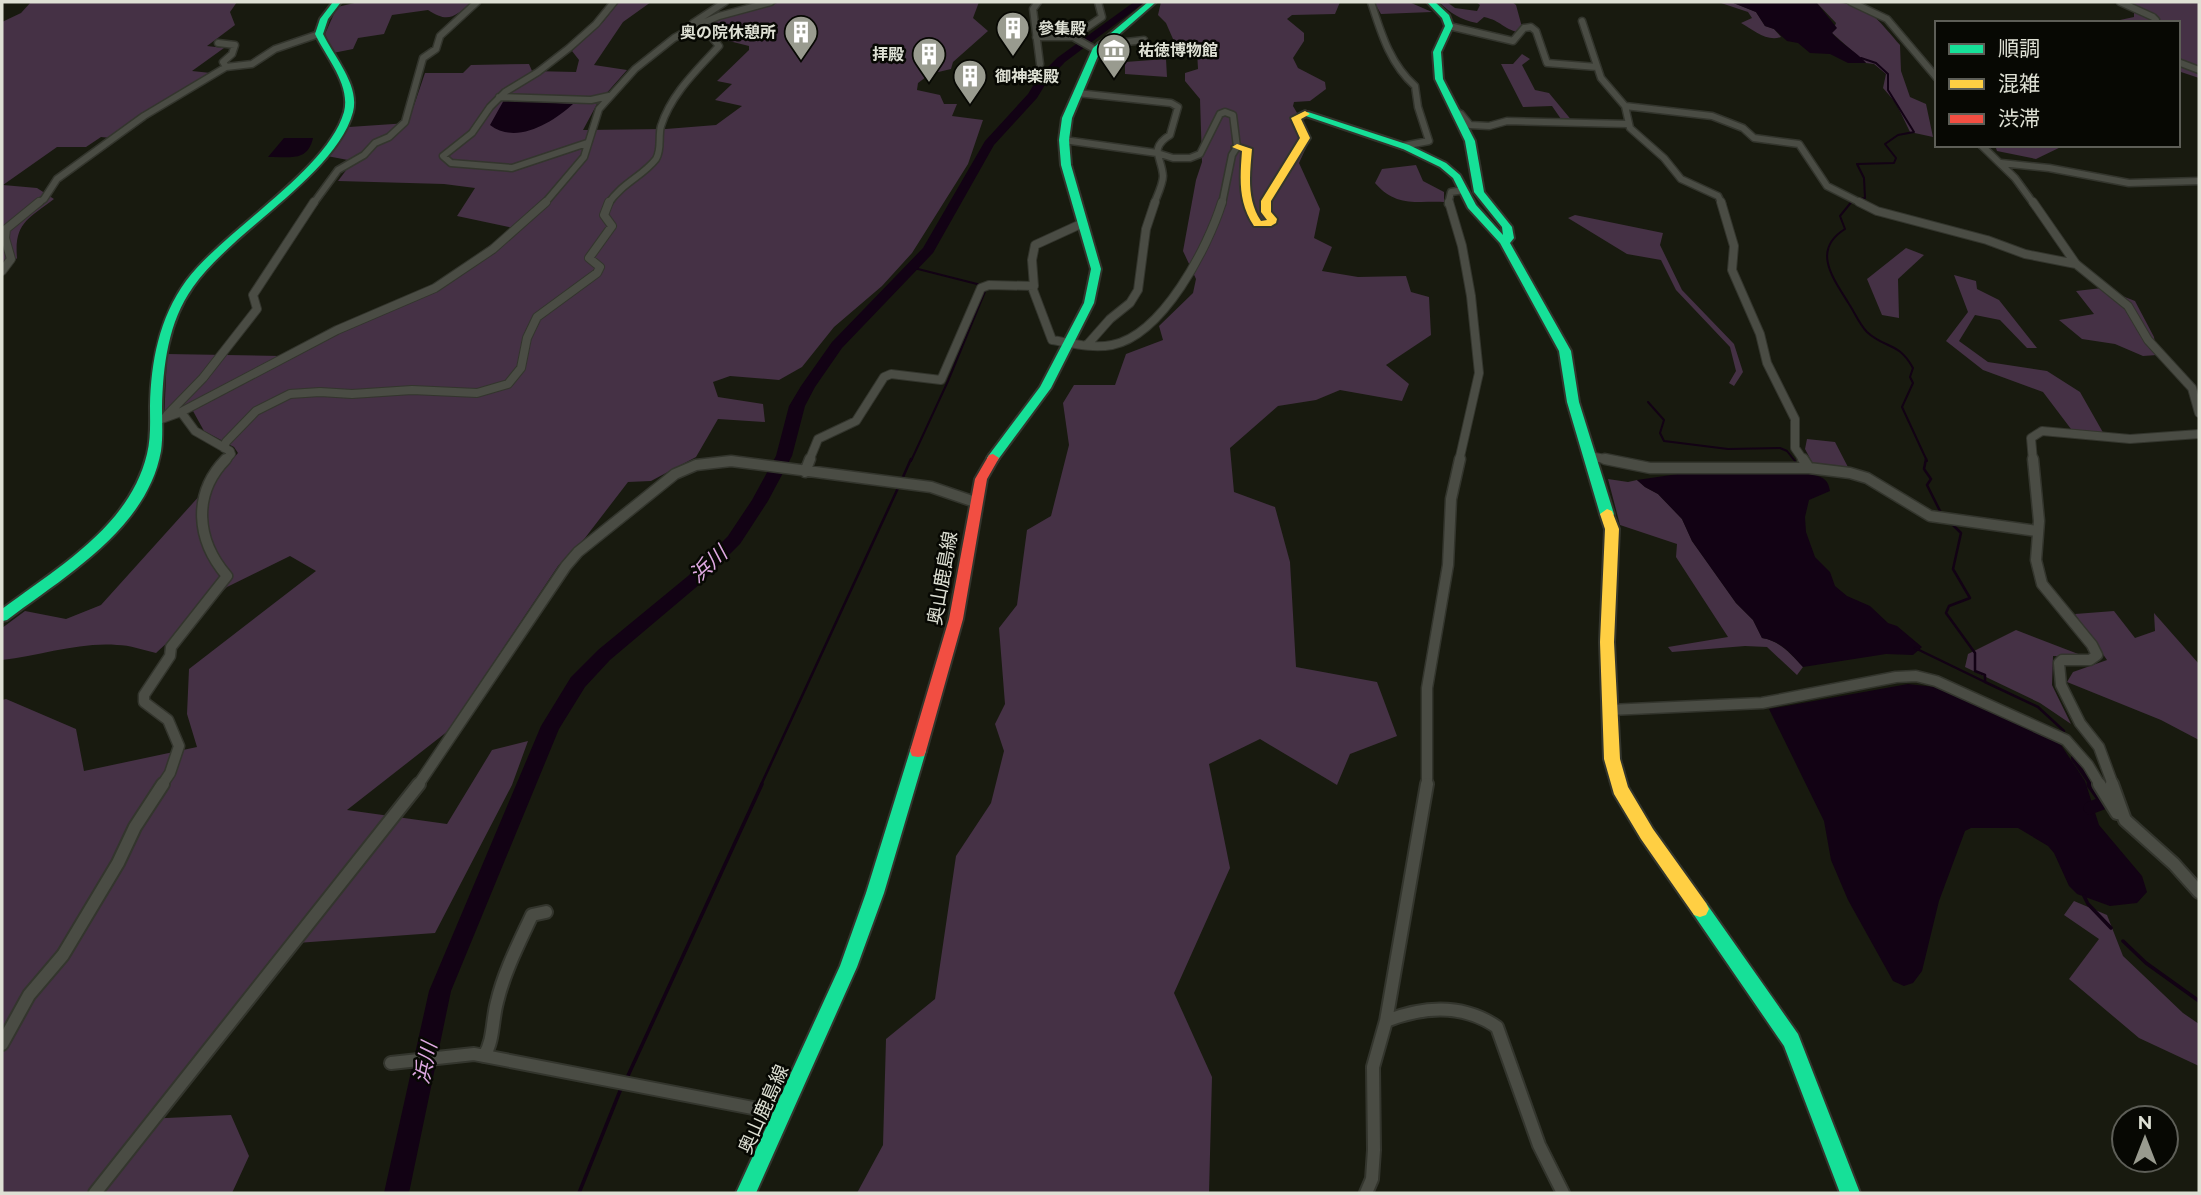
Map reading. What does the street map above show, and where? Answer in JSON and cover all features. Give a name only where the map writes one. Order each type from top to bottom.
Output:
[{"type":"street","points":[[2,617],[95,543],[116,522],[136,495],[147,475],[160,420],[157,355],[164,327],[177,302],[191,280],[227,241],[331,144],[344,123],[348,112],[347,91],[319,34],[324,19],[337,2]]},
{"type":"street","points":[[160,420],[203,378],[257,309],[253,295],[293,237],[297,225],[338,170],[389,137],[405,122],[423,58],[436,49],[440,36],[477,2]]},
{"type":"street","points":[[587,143],[512,168],[446,161],[443,156],[472,133],[499,97],[569,48],[596,24],[614,2]]},
{"type":"street","points":[[224,449],[226,442],[264,404],[288,394],[360,394],[393,389],[478,393],[509,383],[524,366],[523,351],[536,318],[597,273],[600,267],[589,258],[612,226],[604,215],[606,207],[618,190],[655,160],[659,152],[661,127],[679,91],[719,46],[695,20],[724,2]]},
{"type":"street","points":[[160,420],[181,412],[336,331],[427,292],[457,275],[534,213],[578,167],[584,158],[593,120],[609,96],[656,49],[697,25],[751,6],[771,2]]},
{"type":"street","points":[[1038,2],[1033,9],[1040,64]]},
{"type":"street","points":[[1076,38],[1102,17],[1098,2]]},
{"type":"street","name":"奥山鹿島線","points":[[746,1193],[848,967],[875,893],[944,666],[956,620],[975,502],[988,464],[1030,410],[1069,343],[1094,286],[1096,270],[1066,165],[1064,140],[1067,118],[1095,47],[1152,2]]},
{"type":"street","points":[[1371,2],[1384,41],[1401,74],[1415,86],[1418,107],[1429,141],[1427,144],[1403,146]]},
{"type":"street","points":[[1432,2],[1446,17],[1449,26],[1436,55],[1444,91],[1472,147],[1476,186],[1482,199],[1510,233],[1504,242]]},
{"type":"street","points":[[1851,2],[1887,19],[1935,76]]},
{"type":"street","points":[[2120,2],[2153,17],[2155,21]]},
{"type":"street","points":[[1582,21],[1597,67],[1610,90],[1625,106],[1627,124],[1664,158],[1681,180],[1718,196],[1734,246],[1732,270],[1760,334],[1767,363],[1795,419],[1795,448],[1809,468]]},
{"type":"street","points":[[1449,26],[1480,31],[1508,41],[1513,41],[1524,28],[1531,27],[1536,31],[1547,63],[1597,67]]},
{"type":"street","points":[[2,271],[10,259],[5,238],[6,229],[44,199],[57,179],[144,116],[226,67],[252,64],[275,49],[319,34]]},
{"type":"street","points":[[1036,37],[1076,38],[1095,47],[1144,40]]},
{"type":"street","points":[[218,43],[236,45],[232,54],[223,62],[226,67]]},
{"type":"street","points":[[2180,63],[2199,70]]},
{"type":"street","points":[[1077,93],[1171,103],[1178,107],[1170,135],[1161,141],[1157,153],[1163,177],[1146,229],[1138,290],[1130,303],[1110,319],[1087,345]]},
{"type":"street","points":[[499,97],[591,100],[609,96]]},
{"type":"street","points":[[1625,106],[1709,114],[1745,127],[1754,138],[1799,145],[1827,186],[1897,219],[1987,240],[2025,254],[2076,264]]},
{"type":"street","points":[[1454,111],[1461,114],[1470,125],[1489,126],[1507,121],[1627,124]]},
{"type":"street","points":[[1064,140],[1157,153],[1161,156],[1195,157],[1200,154],[1220,114],[1225,112],[1233,116],[1237,147],[1233,152],[1228,185],[1204,252],[1176,296],[1154,318],[1121,342],[1104,346],[1069,343],[1051,338],[1050,328],[1032,287],[1035,274],[1032,249],[1035,245],[1083,223]]},
{"type":"street","points":[[1237,147],[1247,149],[1245,178],[1249,209],[1256,222],[1263,225],[1271,223],[1272,219],[1266,212],[1266,201],[1305,138],[1296,118],[1300,115],[1312,116],[1403,146],[1450,170],[1475,211],[1495,228],[1504,242],[1565,351],[1573,402],[1612,529],[1607,642],[1609,710],[1612,759],[1620,789],[1647,834],[1791,1040],[1850,1193]]},
{"type":"street","points":[[1983,147],[2001,163],[2060,237],[2076,264],[2127,306],[2148,340],[2186,379],[2192,388],[2199,413]]},
{"type":"street","points":[[2001,163],[2048,168],[2132,184],[2178,179],[2199,181]]},
{"type":"street","points":[[1366,1193],[1372,1179],[1373,1067],[1386,1021],[1427,783],[1427,688],[1448,565],[1451,499],[1479,373],[1471,296],[1462,246],[1448,206],[1451,192],[1464,190]]},
{"type":"street","points":[[803,472],[818,439],[856,421],[884,377],[891,374],[940,380],[984,286],[1032,287]]},
{"type":"street","points":[[2186,379],[2199,383]]},
{"type":"street","points":[[2,1044],[29,995],[63,954],[118,863],[135,827],[170,773],[179,746],[169,720],[144,702],[144,695],[170,656],[172,647],[212,591],[227,576],[216,565],[206,540],[203,505],[209,479],[231,454],[201,436],[186,423],[181,412]]},
{"type":"street","points":[[2036,531],[2039,521],[2031,438],[2035,433],[2052,431],[2093,438],[2130,439],[2199,436]]},
{"type":"street","points":[[1590,456],[1650,468],[1809,468],[1850,473],[1867,478],[1944,519],[2036,531],[2040,535],[2036,560],[2042,584],[2092,645],[2097,655],[2090,660],[2062,660],[2059,663],[2061,685],[2080,723],[2099,747],[2125,820]]},
{"type":"street","points":[[95,1193],[405,803],[572,559],[675,474],[718,460],[931,487],[975,502]]},
{"type":"street","points":[[1609,710],[1762,703],[1896,677],[1916,676],[1937,681],[2066,740],[2088,765],[2119,817],[2174,864],[2199,892]]},
{"type":"street","points":[[484,1056],[491,1045],[494,1013],[522,936],[532,915],[546,912]]},
{"type":"street","points":[[1386,1021],[1410,1010],[1443,1008],[1485,1017],[1497,1027],[1539,1144],[1563,1193]]},
{"type":"street","points":[[391,1063],[464,1054],[484,1056],[758,1109],[780,1120]]},
{"type":"shaded area","points":[[31,2],[237,2],[230,12],[235,25],[207,46],[224,48],[192,71],[211,73],[111,138],[101,137],[86,147],[57,147],[3,185],[37,188],[54,199],[21,229],[17,258],[2,277],[2,22],[21,13]]},
{"type":"shaded area","points":[[359,2],[472,2],[447,17],[428,10],[392,15],[384,34],[358,38],[353,49],[333,53],[325,34],[337,7]]},
{"type":"shaded area","points":[[619,2],[651,2],[623,22],[594,65],[627,70],[597,104],[583,130],[666,129],[716,125],[742,106],[715,100],[732,84],[717,81],[749,50],[749,46],[717,38],[708,26],[710,22],[749,8],[783,2],[979,2],[973,18],[988,31],[953,62],[951,69],[930,74],[918,83],[917,90],[940,95],[944,104],[957,104],[952,116],[983,120],[968,164],[912,253],[882,286],[834,327],[802,367],[779,380],[730,376],[713,382],[718,397],[763,404],[765,422],[718,419],[696,457],[651,481],[628,482],[585,538],[558,566],[448,731],[347,810],[447,824],[492,750],[528,741],[512,785],[435,933],[283,944],[145,1119],[231,1115],[249,1156],[232,1193],[2,1193],[2,700],[6,699],[76,729],[84,771],[197,747],[187,714],[189,669],[316,571],[290,556],[227,587],[156,653],[127,646],[102,645],[73,647],[2,660],[2,628],[25,611],[66,619],[101,605],[238,453],[234,447],[204,431],[193,411],[164,421],[167,354],[281,356],[436,286],[513,228],[457,216],[475,188],[444,184],[338,181],[353,161],[327,156],[349,127],[408,123],[425,73],[463,73],[471,65],[529,64],[532,71],[576,72],[579,60],[572,51],[603,22]]},
{"type":"shaded area","points":[[1161,2],[1340,2],[1335,14],[1292,15],[1287,19],[1304,33],[1304,41],[1293,58],[1298,68],[1325,82],[1326,89],[1310,101],[1294,102],[1293,106],[1311,137],[1299,163],[1320,209],[1314,238],[1332,247],[1322,271],[1358,277],[1406,276],[1411,292],[1429,297],[1431,335],[1386,365],[1409,384],[1402,401],[1340,390],[1316,400],[1278,406],[1230,448],[1234,492],[1275,507],[1290,562],[1296,667],[1377,682],[1397,736],[1350,754],[1337,785],[1260,739],[1209,764],[1230,868],[1174,993],[1212,1077],[1209,1193],[857,1193],[883,1145],[886,1039],[935,999],[956,856],[991,803],[1004,751],[995,724],[1005,704],[999,628],[1017,605],[1027,530],[1051,516],[1069,445],[1063,403],[1074,385],[1115,385],[1126,354],[1163,340],[1159,326],[1193,293],[1196,279],[1183,251],[1196,180],[1202,162],[1200,99],[1185,81],[1185,73],[1198,69],[1197,51],[1173,39],[1166,23],[1158,15]]},
{"type":"shaded area","points":[[1374,2],[1409,2],[1432,12],[1381,14]]},
{"type":"shaded area","points":[[1439,2],[1447,2],[1455,8],[1477,11],[1480,5],[1476,2],[1512,2],[1516,5],[1522,27],[1518,32],[1484,17],[1477,23],[1471,22],[1456,16]]},
{"type":"shaded area","points":[[1718,2],[1731,2],[1756,12],[1765,26],[1774,29],[1781,37],[1765,37],[1755,32],[1741,23],[1752,18],[1748,12]]},
{"type":"shaded area","points":[[1731,2],[1816,2],[1837,28],[1832,33],[1866,63],[1848,63],[1830,54],[1810,53],[1798,43],[1787,41],[1774,29],[1765,26],[1756,12]]},
{"type":"shaded area","points":[[1816,2],[1856,6],[1873,16],[1890,33],[1900,45],[1901,71],[1910,97],[1926,104],[1933,137],[1910,132],[1896,103],[1883,88],[1886,74],[1874,64],[1866,63],[1832,33],[1836,23]]},
{"type":"shaded area","points":[[2117,2],[2199,2],[2199,78],[2180,72],[2180,21],[2115,21],[2134,17],[2134,10]]},
{"type":"shaded area","points":[[1522,54],[1530,59],[1522,65],[1535,90],[1549,93],[1573,122],[1563,122],[1552,106],[1523,107],[1501,64],[1513,64]]},
{"type":"shaded area","points":[[1166,59],[1167,77],[1125,74],[1125,62]]},
{"type":"shaded area","points":[[504,100],[573,104],[544,124],[511,133],[490,125]]},
{"type":"shaded area","points":[[284,138],[313,138],[302,155],[268,157]]},
{"type":"shaded area","points":[[1996,147],[2061,147],[2036,159],[1997,151]]},
{"type":"shaded area","points":[[1416,165],[1423,181],[1444,192],[1444,202],[1398,199],[1390,196],[1375,183],[1382,169]]},
{"type":"shaded area","points":[[1575,215],[1663,233],[1660,245],[1682,290],[1734,344],[1743,372],[1734,386],[1729,383],[1736,371],[1730,347],[1676,290],[1661,260],[1627,254],[1568,218]]},
{"type":"shaded area","points":[[1906,248],[1924,255],[1898,279],[1899,318],[1882,315],[1867,279]]},
{"type":"shaded area","points":[[1954,275],[1976,281],[1977,289],[1999,300],[2037,348],[2027,348],[2000,320],[1975,315],[1959,341],[1988,362],[2047,371],[2080,392],[2105,436],[2071,429],[2043,392],[1983,370],[1946,341],[1968,312]]},
{"type":"shaded area","points":[[2102,288],[2135,301],[2154,337],[2157,355],[2143,356],[2115,344],[2082,339],[2059,320],[2094,314],[2076,291]]},
{"type":"shaded area","points":[[1807,439],[1835,442],[1849,469],[1813,464],[1805,449]]},
{"type":"shaded area","points":[[1678,474],[1810,474],[1824,479],[1830,491],[1809,500],[1805,517],[1806,532],[1815,557],[1830,572],[1835,586],[1847,596],[1870,606],[1888,623],[1897,626],[1922,647],[1913,655],[1886,654],[1803,667],[1780,645],[1762,638],[1753,620],[1736,603],[1692,541],[1682,519],[1658,494],[1637,480]]},
{"type":"shaded area","points":[[1608,479],[1628,482],[1637,480],[1658,494],[1682,519],[1692,541],[1736,603],[1753,620],[1762,638],[1780,645],[1803,667],[1797,675],[1767,647],[1745,646],[1672,652],[1668,647],[1728,637],[1676,557],[1677,544],[1620,525]]},
{"type":"shaded area","points":[[2114,611],[2135,638],[2155,631],[2154,613],[2199,664],[2199,740],[2161,720],[2067,682],[2073,672],[2107,660],[2075,614]]},
{"type":"shaded area","points":[[2016,630],[2086,657],[2053,656],[2052,685],[2071,724],[2040,703],[1965,667],[1968,654]]},
{"type":"shaded area","points":[[1908,684],[1935,687],[2036,730],[2061,745],[2085,781],[2099,825],[2142,876],[2147,892],[2137,903],[2110,906],[2077,894],[2069,886],[2048,846],[2018,828],[1971,828],[1965,831],[1939,901],[1922,971],[1913,983],[1904,986],[1893,981],[1848,900],[1831,860],[1824,821],[1769,709]]},
{"type":"shaded area","points":[[2074,901],[2107,915],[2123,956],[2183,1013],[2199,1024],[2199,1066],[2139,1038],[2069,979],[2099,939],[2064,915]]},
{"type":"waterway","name":"浜川","points":[[396,1193],[440,991],[551,726],[578,682],[604,655],[694,580],[734,540],[760,501],[784,456],[797,406],[808,386],[837,345],[928,250],[989,143],[1033,96],[1043,78],[1061,60],[1140,2]]},
{"type":"waterway","points":[[1859,199],[1865,198],[1864,178],[1857,164],[1894,163],[1896,158],[1885,144],[1898,135],[1914,132],[1888,90],[1888,74],[1876,63],[1861,58]]},
{"type":"waterway","points":[[1853,200],[1840,216],[1845,229],[1829,246],[1828,265],[1864,329],[1897,349],[1913,368],[1910,377],[1913,383],[1902,407],[1927,461]]},
{"type":"waterway","points":[[914,268],[981,285]]},
{"type":"waterway","points":[[911,461],[986,289]]},
{"type":"waterway","points":[[1648,402],[1664,420],[1660,433],[1664,441],[1728,449],[1780,448],[1787,451],[1795,461]]},
{"type":"waterway","points":[[903,477],[911,459]]},
{"type":"waterway","points":[[1926,459],[1924,469],[1931,479],[1927,485],[1942,515]]},
{"type":"waterway","points":[[761,785],[898,488]]},
{"type":"waterway","points":[[1952,524],[1961,533],[1953,569],[1970,598],[1949,606],[1946,613],[1975,653],[1975,671],[1985,675],[1985,682]]},
{"type":"waterway","points":[[1915,648],[1985,682]]},
{"type":"waterway","points":[[1985,682],[2038,707],[2064,731]]},
{"type":"waterway","points":[[2076,758],[2095,785]]},
{"type":"waterway","points":[[626,1080],[762,784]]},
{"type":"waterway","points":[[2090,808],[2106,802],[2093,784]]},
{"type":"waterway","points":[[2084,896],[2088,904],[2111,928]]},
{"type":"waterway","points":[[2123,941],[2146,963],[2199,1001]]},
{"type":"waterway","points":[[579,1193],[622,1086]]},
{"type":"traffic: fast","points":[[2,616],[91,548],[129,507],[143,483],[153,457],[160,359],[167,327],[181,297],[207,263],[301,178],[338,134],[348,112],[348,92],[319,34],[324,19],[337,2]]},
{"type":"traffic: fast","points":[[993,458],[1045,388],[1089,303],[1096,269],[1066,165],[1064,140],[1067,118],[1096,50],[1152,2]]},
{"type":"traffic: fast","points":[[1431,2],[1446,17],[1449,26],[1437,52],[1439,79],[1470,141],[1479,192],[1507,227],[1509,238],[1504,242]]},
{"type":"traffic: fast","points":[[1305,114],[1406,147],[1443,165],[1457,177],[1472,206],[1504,242],[1565,351],[1573,402],[1607,514]]},
{"type":"traffic: fast","points":[[746,1193],[848,967],[875,893],[918,751]]},
{"type":"traffic: fast","points":[[1700,909],[1791,1040],[1850,1193]]},
{"type":"traffic: slow","points":[[1237,147],[1247,149],[1245,188],[1252,216],[1258,224],[1271,223],[1272,219],[1266,212],[1266,201],[1305,138],[1296,118],[1305,114]]},
{"type":"traffic: slow","points":[[1607,514],[1612,529],[1607,642],[1612,759],[1620,789],[1647,834],[1700,909]]},
{"type":"traffic: jam","points":[[918,751],[956,619],[981,479],[993,458]]},
{"type":"place","name":"參集殿","points":[[1013,58]]},
{"type":"place","name":"奥の院休憩所","points":[[801,62]]},
{"type":"place","name":"祐徳博物館","points":[[1114,80]]},
{"type":"place","name":"拝殿","points":[[929,84]]},
{"type":"place","name":"御神楽殿","points":[[970,106]]}]
